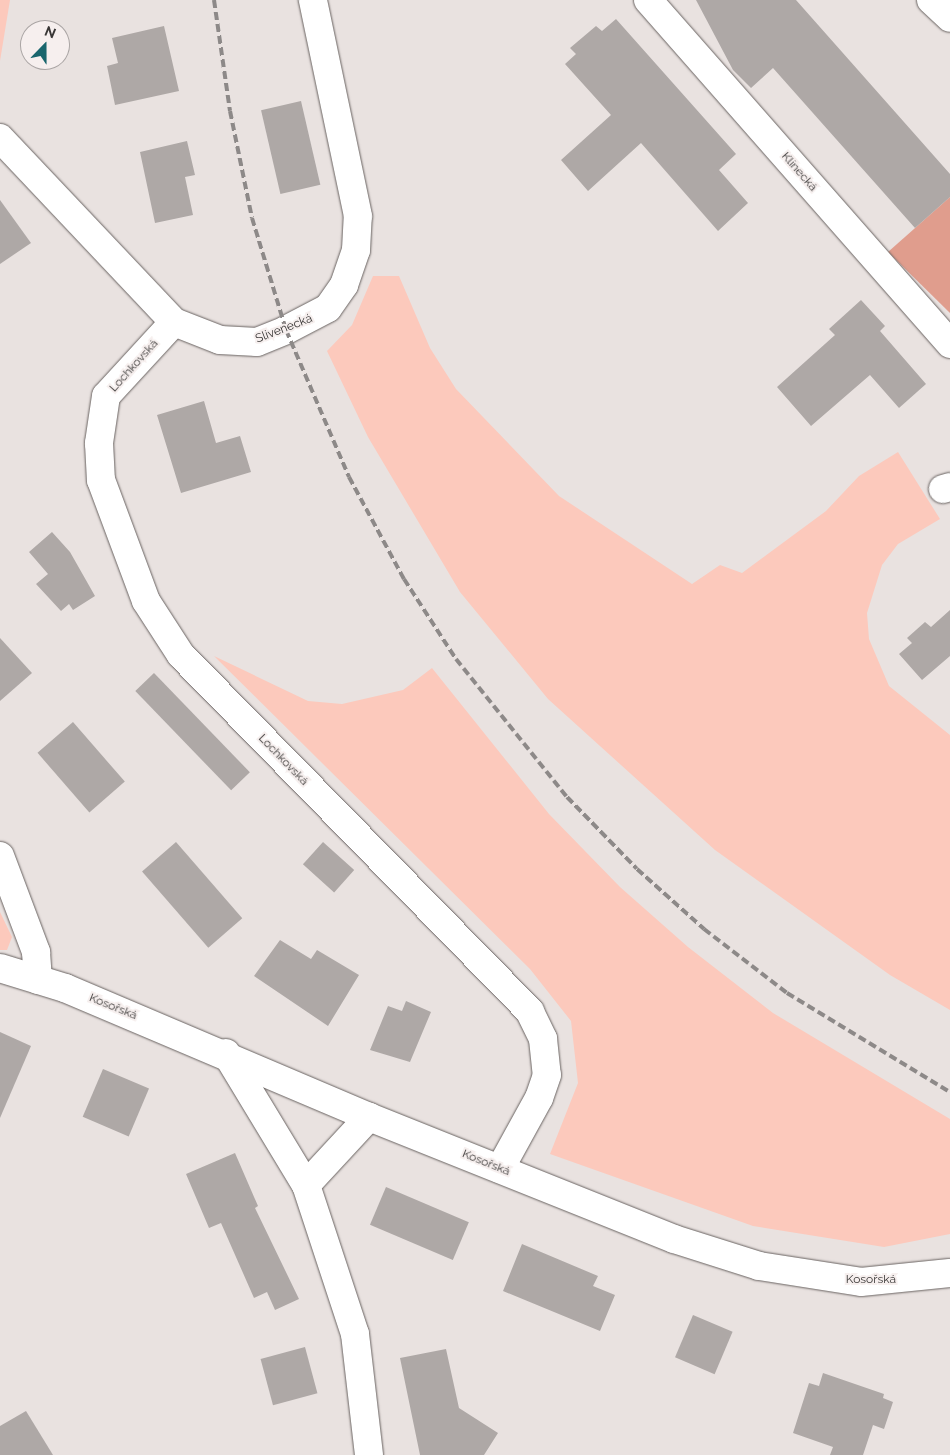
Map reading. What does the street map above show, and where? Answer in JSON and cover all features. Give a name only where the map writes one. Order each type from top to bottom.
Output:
[{"type":"street","name":"Slivenecká","points":[[0,138],[174,322],[220,340],[257,342],[316,317],[344,285],[356,250],[358,216],[313,0]]},
{"type":"street","name":"Klínecká","points":[[648,0],[950,344]]},
{"type":"street","points":[[931,0],[950,18]]},
{"type":"street","name":"Lochkovská","points":[[174,322],[106,396],[99,443],[101,480],[146,601],[181,655],[530,1012],[543,1039],[547,1075],[539,1098],[500,1169]]},
{"type":"street","points":[[0,856],[36,952],[38,980]]},
{"type":"street","name":"Kosořská","points":[[0,968],[38,980],[226,1053],[369,1117],[674,1239],[759,1266],[861,1282],[950,1273]]},
{"type":"street","points":[[226,1053],[306,1185],[355,1334],[366,1394],[370,1455]]},
{"type":"street","points":[[306,1185],[369,1117]]},
{"type":"shaded area","points":[[0,0],[10,0],[0,61]]},
{"type":"shaded area","points":[[950,197],[950,313],[888,252]]},
{"type":"shaded area","points":[[373,276],[399,276],[430,348],[456,389],[559,496],[692,584],[720,565],[742,573],[826,511],[859,476],[898,452],[940,519],[898,544],[882,565],[867,613],[869,639],[889,686],[950,735],[950,1010],[890,975],[715,850],[548,699],[460,592],[368,437],[327,351],[352,325]]},
{"type":"shaded area","points":[[214,656],[308,701],[342,704],[403,690],[432,668],[549,814],[620,887],[688,947],[773,1013],[950,1119],[950,1234],[884,1247],[753,1226],[550,1154],[578,1083],[571,1021],[530,969]]},
{"type":"shaded area","points":[[0,912],[12,937],[7,950],[0,950]]},
{"type":"building","points":[[696,0],[796,0],[950,174],[950,197],[915,228],[773,68],[751,88],[733,70]]},
{"type":"building","points":[[616,19],[736,154],[719,170],[748,203],[718,231],[641,143],[588,191],[561,160],[611,115],[565,64],[576,54],[570,48],[596,26],[602,31]]},
{"type":"building","points":[[164,26],[179,91],[115,105],[107,66],[118,63],[112,38]]},
{"type":"building","points":[[301,101],[320,185],[280,194],[261,110]]},
{"type":"building","points":[[187,141],[195,175],[185,177],[193,215],[155,223],[140,152]]},
{"type":"building","points":[[0,200],[31,243],[0,264]]},
{"type":"building","points":[[861,300],[885,326],[880,331],[926,384],[899,408],[870,375],[811,426],[777,387],[835,335],[829,329]]},
{"type":"building","points":[[204,401],[216,443],[240,436],[251,472],[181,493],[157,415]]},
{"type":"building","points":[[52,532],[70,552],[95,596],[73,610],[69,604],[61,611],[36,584],[48,574],[29,552]]},
{"type":"building","points":[[950,610],[950,656],[922,680],[899,654],[912,643],[907,638],[925,622],[931,627]]},
{"type":"building","points":[[0,638],[32,673],[0,701]]},
{"type":"building","points":[[154,673],[250,772],[231,790],[135,691]]},
{"type":"building","points":[[73,722],[125,782],[89,812],[38,753]]},
{"type":"building","points":[[176,842],[242,918],[208,948],[142,872]]},
{"type":"building","points":[[323,842],[354,870],[334,892],[303,864]]},
{"type":"building","points":[[280,940],[311,959],[317,950],[359,975],[328,1026],[254,976]]},
{"type":"building","points":[[406,1001],[431,1012],[410,1062],[370,1050],[388,1006],[402,1011]]},
{"type":"building","points":[[0,1032],[31,1046],[0,1118]]},
{"type":"building","points":[[103,1069],[149,1089],[129,1136],[83,1117]]},
{"type":"building","points":[[235,1153],[258,1206],[255,1208],[299,1299],[275,1310],[267,1292],[254,1298],[221,1223],[209,1228],[186,1174]]},
{"type":"building","points":[[386,1187],[469,1222],[453,1260],[370,1225]]},
{"type":"building","points":[[522,1244],[598,1276],[593,1286],[615,1295],[600,1331],[503,1291]]},
{"type":"building","points":[[693,1315],[733,1332],[715,1374],[675,1357]]},
{"type":"building","points":[[305,1347],[317,1393],[273,1405],[261,1359]]},
{"type":"building","points":[[446,1349],[459,1408],[498,1433],[484,1455],[420,1455],[400,1358]]},
{"type":"building","points":[[823,1373],[884,1394],[883,1398],[893,1402],[884,1429],[873,1425],[863,1455],[830,1455],[833,1447],[793,1433],[809,1383],[819,1386]]},
{"type":"building","points":[[26,1411],[53,1455],[0,1455],[0,1426]]},
{"type":"railway","points":[[214,0],[230,111],[252,218],[286,330],[349,477],[404,579],[456,659],[567,797],[637,869],[704,929],[787,993],[950,1092]]}]
